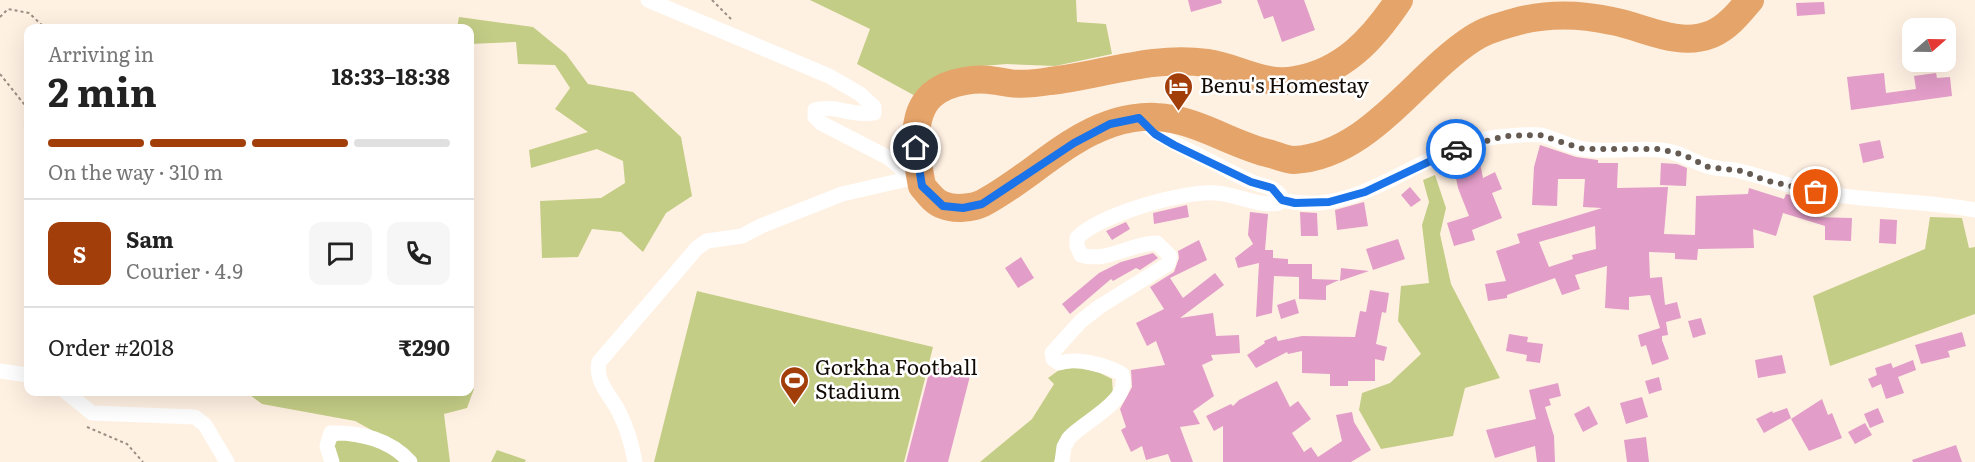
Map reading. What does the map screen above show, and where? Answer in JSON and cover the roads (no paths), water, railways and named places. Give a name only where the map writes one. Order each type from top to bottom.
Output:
[{"type":"highway","points":[[1399,0],[1384,22],[1357,53],[1327,71],[1293,81],[1259,80],[1209,63],[1175,60],[1049,81],[1010,83],[994,78],[963,81],[945,87],[930,96],[921,115],[916,144],[917,182],[943,206],[963,208],[982,204],[1074,143],[1110,124],[1139,118],[1157,117],[1200,126],[1257,151],[1293,160],[1318,154],[1370,131],[1447,59],[1473,38],[1496,27],[1536,16],[1573,15],[1614,21],[1670,38],[1693,38],[1712,34],[1733,20],[1750,0]]},
{"type":"street","points":[[648,0],[829,76],[860,94],[874,107],[873,113],[865,115],[822,108],[815,110],[815,117],[820,123],[889,158],[917,182]]},
{"type":"street","points":[[1139,118],[1155,134],[1174,145],[1251,182],[1272,188],[1282,200],[1295,203],[1329,202],[1365,192],[1437,156],[1473,142],[1505,136],[1540,135],[1583,149],[1660,149],[1684,155],[1708,167],[1743,171],[1764,180],[1842,197],[1926,203],[1975,210]]},
{"type":"street","points":[[635,462],[619,412],[602,386],[597,373],[599,362],[697,248],[707,241],[742,236],[761,225],[842,194],[917,182]]},
{"type":"street","points":[[1062,462],[1064,447],[1069,438],[1117,398],[1124,389],[1125,380],[1122,374],[1114,370],[1068,360],[1059,363],[1053,359],[1052,353],[1081,321],[1168,264],[1170,255],[1157,243],[1149,243],[1124,252],[1091,258],[1082,255],[1077,246],[1077,238],[1083,231],[1115,215],[1198,194],[1216,193],[1269,205],[1282,200]]},
{"type":"street","points":[[0,371],[24,374]]},
{"type":"street","points":[[72,396],[92,413],[195,417],[205,425],[227,462]]},
{"type":"street","points":[[332,462],[327,446],[331,434],[345,433],[388,443],[411,462]]},
{"type":"place","name":"Benu's Homestay","points":[[1179,112]]},
{"type":"place","name":"Gorkha Football Stadium","points":[[794,406]]}]
